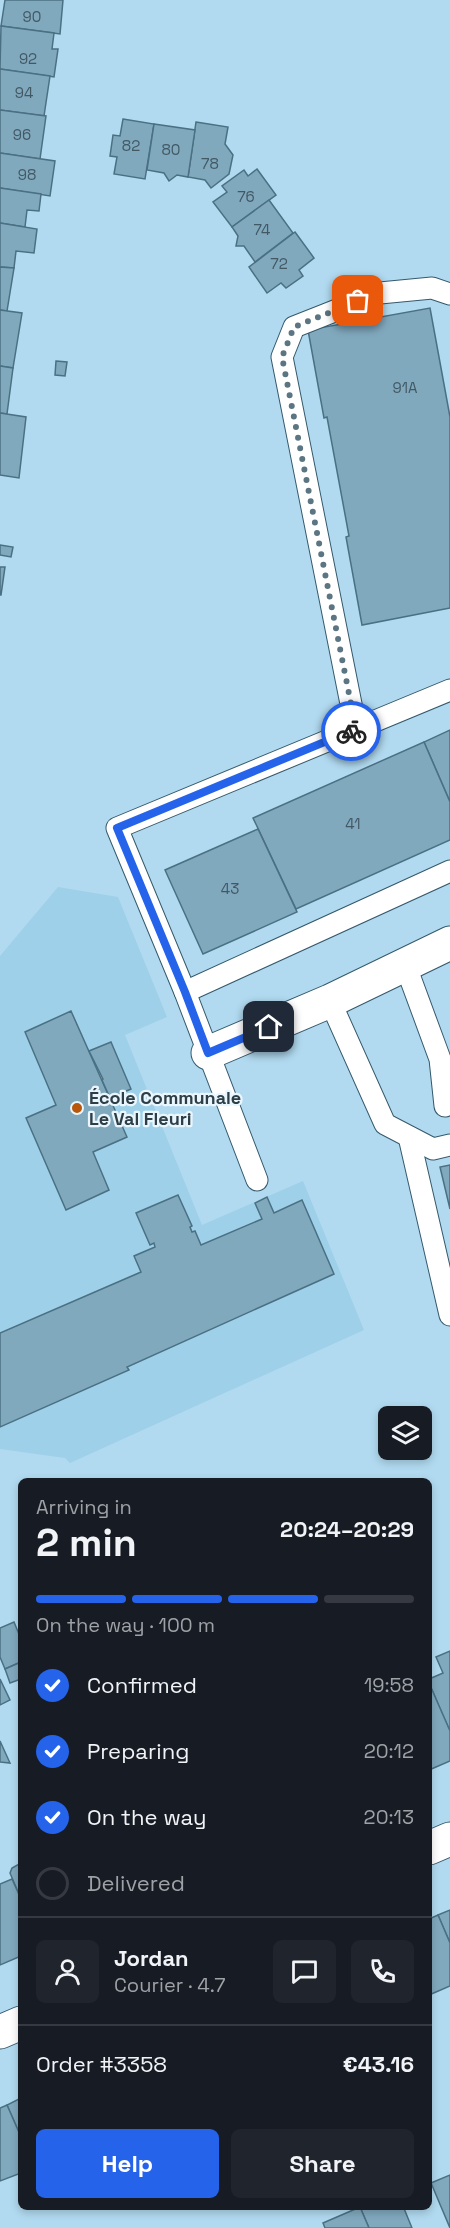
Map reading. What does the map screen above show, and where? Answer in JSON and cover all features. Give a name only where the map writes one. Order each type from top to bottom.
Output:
[{"type":"street","points":[[208,1053],[330,1001],[450,943]]},
{"type":"street","points":[[432,1847],[450,1839]]},
{"type":"street","points":[[0,2032],[18,2024]]},
{"type":"lane","points":[[356,729],[282,357],[294,327],[380,293],[432,288],[450,294]]},
{"type":"lane","points":[[257,1180],[185,992],[117,828],[450,690]]},
{"type":"lane","points":[[185,992],[450,871]]},
{"type":"lane","points":[[405,964],[440,1059],[445,1106]]},
{"type":"lane","points":[[330,1001],[385,1124],[433,1149],[450,1145]]},
{"type":"lane","points":[[409,1137],[450,1315]]},
{"type":"shaded area","name":"École Communale Le Val Fleuri","points":[[58,887],[118,897],[167,1017],[125,1035],[202,1225],[303,1181],[364,1330],[70,1463],[65,1458],[0,1449],[0,956]]},
{"type":"building","points":[[5,0],[63,0],[60,34],[1,26]]},
{"type":"building","points":[[1,26],[54,33],[52,49],[58,49],[54,77],[0,69]]},
{"type":"building","points":[[0,69],[50,76],[44,116],[0,110]]},
{"type":"building","points":[[0,110],[46,116],[40,159],[0,153]]},
{"type":"building","points":[[123,119],[154,124],[145,179],[114,174],[117,157],[110,156],[113,135],[120,136]]},
{"type":"building","points":[[196,122],[228,127],[225,144],[233,155],[229,174],[211,188],[205,180],[188,177]]},
{"type":"building","points":[[154,124],[195,130],[188,177],[177,175],[169,181],[164,173],[147,170]]},
{"type":"building","points":[[0,153],[55,161],[50,196],[0,188]]},
{"type":"building","points":[[257,169],[276,195],[232,227],[213,202],[227,192],[222,186],[244,170],[248,176]]},
{"type":"building","points":[[0,188],[41,194],[39,211],[27,210],[25,227],[0,223]]},
{"type":"building","points":[[269,200],[293,233],[255,262],[244,246],[236,246],[238,236],[232,227]]},
{"type":"building","points":[[0,223],[37,229],[34,253],[16,251],[14,268],[0,267]]},
{"type":"building","points":[[295,232],[314,258],[299,270],[303,276],[286,288],[281,283],[267,293],[249,267]]},
{"type":"building","points":[[0,267],[14,268],[7,311],[0,310]]},
{"type":"building","points":[[430,308],[450,417],[450,608],[362,625],[346,537],[349,536],[308,330]]},
{"type":"building","points":[[0,310],[22,313],[13,368],[0,366]]},
{"type":"building","points":[[56,361],[67,362],[65,376],[55,375]]},
{"type":"building","points":[[0,366],[13,368],[7,414],[0,413]]},
{"type":"building","points":[[0,413],[26,417],[19,478],[0,475]]},
{"type":"building","points":[[0,545],[13,547],[11,557],[0,555]]},
{"type":"building","points":[[0,567],[5,567],[1,595],[0,595]]},
{"type":"building","points":[[450,730],[450,802],[424,742]]},
{"type":"building","points":[[424,742],[450,802],[450,840],[296,909],[253,818]]},
{"type":"building","points":[[258,829],[297,912],[203,954],[165,870]]},
{"type":"building","points":[[71,1011],[127,1137],[93,1152],[109,1190],[66,1210],[26,1118],[56,1105],[25,1032]]},
{"type":"building","points":[[111,1042],[131,1089],[110,1098],[89,1051]]},
{"type":"building","points":[[450,1165],[450,1209],[440,1167]]},
{"type":"building","points":[[178,1195],[192,1226],[190,1227],[192,1232],[195,1231],[201,1245],[262,1219],[255,1203],[267,1197],[274,1213],[302,1200],[334,1274],[127,1367],[129,1370],[0,1427],[0,1333],[141,1272],[134,1256],[155,1247],[154,1243],[150,1245],[136,1213]]},
{"type":"building","points":[[14,1622],[18,1632],[18,1663],[5,1669],[0,1657],[0,1628]]},
{"type":"building","points":[[450,1651],[450,1731],[432,1690],[432,1678],[443,1673],[436,1657]]},
{"type":"building","points":[[18,1663],[18,1680],[10,1683],[5,1669]]},
{"type":"building","points":[[0,1679],[10,1700],[0,1705]]},
{"type":"building","points":[[432,1690],[450,1731],[450,1761],[432,1769]]},
{"type":"building","points":[[0,1741],[10,1763],[0,1762]]},
{"type":"building","points":[[18,1865],[18,1892],[10,1873],[12,1868]]},
{"type":"building","points":[[12,1879],[18,1892],[18,1957],[0,1965],[0,1884]]},
{"type":"building","points":[[450,1910],[450,1943],[438,1915]]},
{"type":"building","points":[[438,1915],[450,1943],[450,1986],[432,1994],[432,1918]]},
{"type":"building","points":[[18,2100],[18,2130],[7,2105]]},
{"type":"building","points":[[7,2105],[18,2130],[18,2174],[0,2181],[0,2108]]},
{"type":"building","points":[[450,2175],[450,2228],[432,2185],[432,2183]]},
{"type":"building","points":[[353,2210],[361,2210],[369,2228],[325,2228],[323,2223]]},
{"type":"building","points":[[361,2210],[405,2210],[412,2228],[369,2228]]},
{"type":"way so far","points":[[351,731],[356,729],[282,357],[294,327],[358,301]]},
{"type":"place","name":"École Communale Le Val Fleuri","points":[[77,1108]]},
{"type":"route","points":[[269,1027],[208,1053],[117,828],[351,731]]}]
